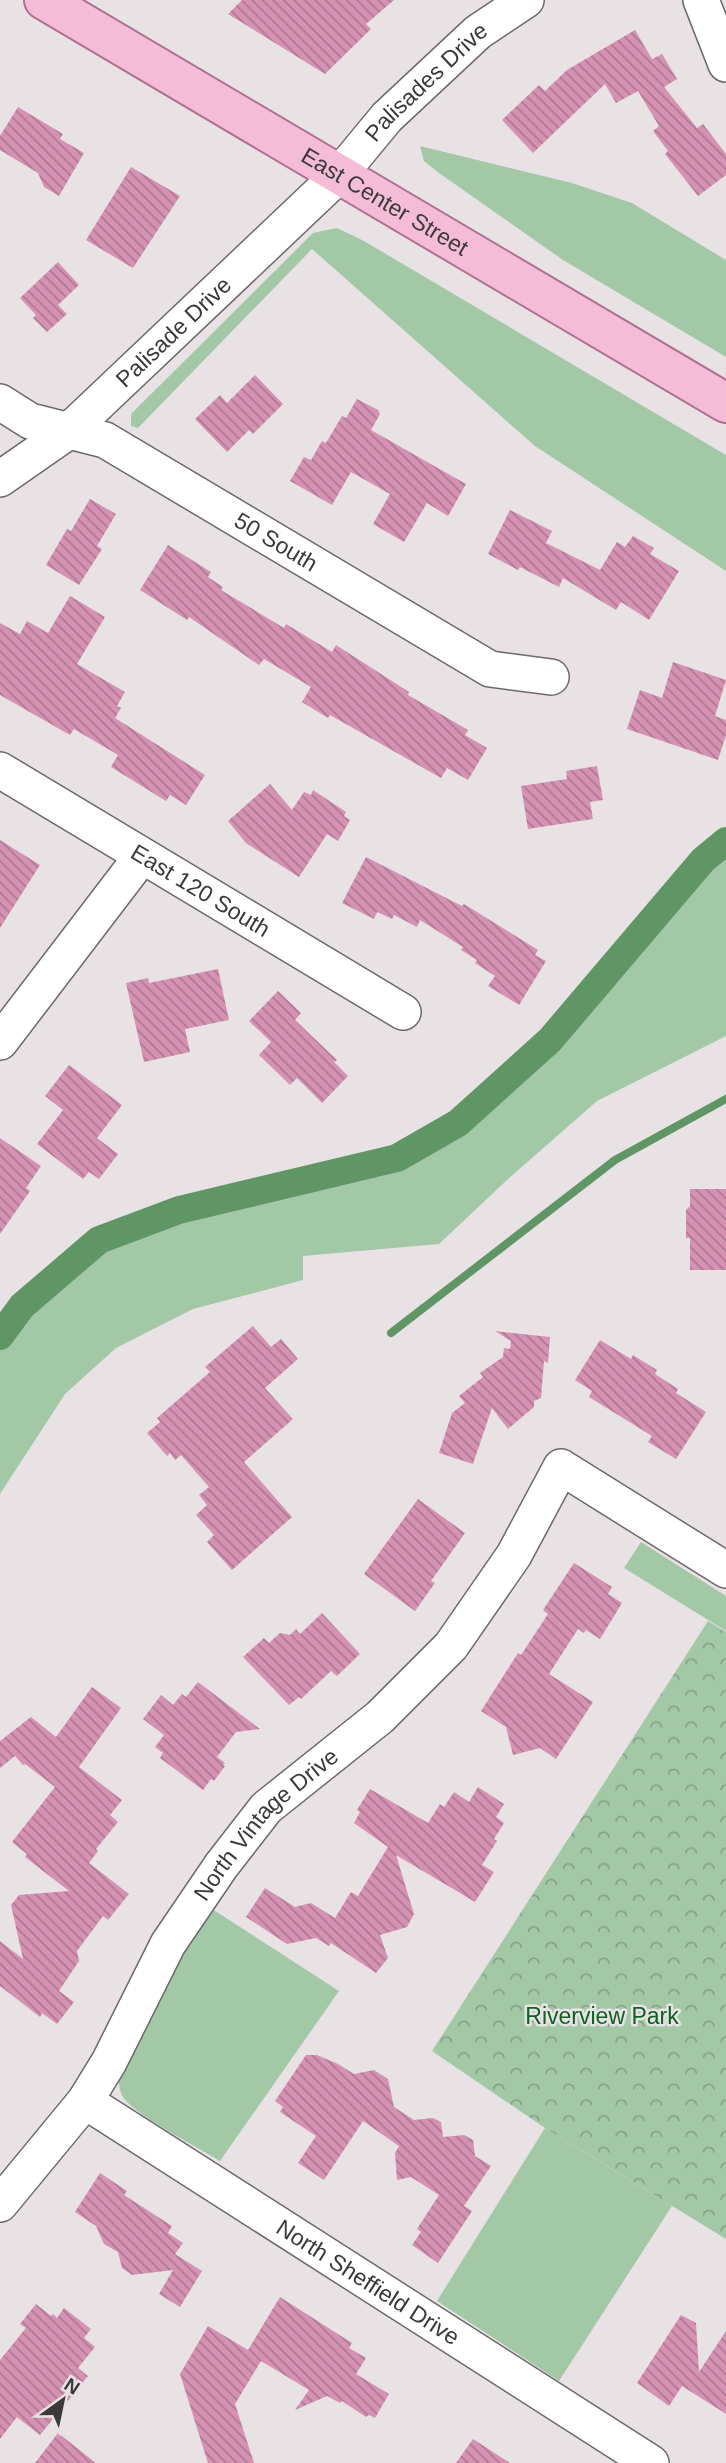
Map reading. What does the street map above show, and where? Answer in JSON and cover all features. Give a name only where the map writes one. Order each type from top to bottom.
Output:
[{"type":"main road","name":"East Center Street","points":[[44,0],[726,403]]},
{"type":"street","name":"Palisades Drive","points":[[339,175],[387,117],[478,32],[526,0]]},
{"type":"street","points":[[701,0],[726,64]]},
{"type":"street","name":"Palisade Drive","points":[[0,479],[69,430],[339,175]]},
{"type":"street","name":"50 South","points":[[0,402],[30,421],[105,440],[490,669],[551,677]]},
{"type":"street","name":"East 120 South","points":[[0,770],[403,1012]]},
{"type":"street","points":[[0,1042],[142,856]]},
{"type":"street","name":"North Vintage Drive","points":[[0,2204],[85,2101],[109,2062],[168,1944],[221,1866],[266,1808],[380,1717],[451,1646],[514,1555],[561,1466],[726,1570]]},
{"type":"street","name":"North Sheffield Drive","points":[[85,2101],[651,2463]]},
{"type":"green space","points":[[420,146],[572,183],[632,203],[726,260],[726,357],[563,260],[439,173],[424,161]]},
{"type":"green space","points":[[337,228],[364,241],[726,455],[726,571],[535,446],[312,249],[138,428],[131,426],[131,414],[313,233]]},
{"type":"green space","points":[[726,850],[726,1036],[597,1101],[439,1244],[303,1256],[303,1280],[193,1309],[116,1348],[65,1394],[0,1494],[0,1349],[26,1313],[96,1252],[150,1227],[403,1164],[485,1106],[613,976],[708,865]]},
{"type":"green space","points":[[641,1542],[726,1596],[726,1631],[624,1568]]},
{"type":"green space","name":"Riverview Park","points":[[708,1621],[726,1632],[726,2239],[545,2128],[432,2051]]},
{"type":"green space","points":[[209,1907],[339,1991],[220,2161],[138,2111],[122,2095],[119,2083],[120,2062]]},
{"type":"green space","points":[[545,2128],[672,2206],[559,2381],[437,2301]]},
{"type":"building","points":[[242,0],[394,0],[366,24],[371,29],[325,74],[228,14]]},
{"type":"building","points":[[635,30],[652,59],[662,54],[677,79],[664,87],[697,128],[703,124],[726,154],[726,175],[698,196],[665,154],[668,151],[653,131],[659,126],[638,91],[616,103],[605,84],[533,153],[502,120],[539,85],[545,91],[567,70]]},
{"type":"building","points":[[18,107],[63,134],[60,139],[84,153],[59,196],[44,187],[38,173],[0,150],[0,136]]},
{"type":"building","points":[[131,167],[180,196],[133,268],[86,240]]},
{"type":"building","points":[[58,262],[79,285],[58,305],[67,314],[47,332],[33,318],[36,315],[20,298]]},
{"type":"building","points":[[255,375],[283,404],[253,434],[249,430],[227,452],[195,419],[220,395],[227,403]]},
{"type":"building","points":[[357,399],[378,410],[380,414],[371,430],[466,484],[448,516],[427,503],[404,542],[373,524],[390,494],[351,472],[332,505],[290,481],[304,457],[311,460],[322,441],[326,443],[342,416],[346,418]]},
{"type":"building","points":[[90,499],[116,514],[97,546],[102,549],[79,585],[46,565],[67,529],[71,531]]},
{"type":"building","points":[[510,510],[552,531],[546,543],[600,570],[617,542],[625,547],[633,536],[654,548],[650,554],[679,571],[649,620],[621,602],[616,610],[563,578],[559,587],[488,554]]},
{"type":"building","points":[[168,545],[211,572],[208,577],[223,587],[221,590],[284,628],[286,624],[332,652],[336,645],[409,692],[408,695],[468,730],[465,735],[487,748],[468,780],[447,768],[441,778],[330,715],[328,718],[302,702],[311,687],[264,659],[259,665],[189,617],[187,620],[140,590]]},
{"type":"building","points":[[70,596],[105,617],[77,664],[125,692],[117,706],[121,708],[115,718],[205,775],[186,805],[170,795],[166,801],[111,767],[118,755],[74,729],[70,735],[0,695],[0,623],[20,634],[27,621],[48,633]]},
{"type":"building","points":[[673,662],[726,680],[715,716],[726,720],[726,735],[718,760],[627,729],[640,690],[662,698]]},
{"type":"building","points":[[597,766],[603,800],[590,802],[593,819],[528,829],[521,786],[567,779],[566,771]]},
{"type":"building","points":[[270,784],[292,810],[304,792],[311,795],[313,790],[346,812],[344,816],[350,820],[338,841],[327,834],[299,877],[246,843],[228,821]]},
{"type":"building","points":[[0,840],[40,865],[0,928]]},
{"type":"building","points":[[366,857],[462,906],[464,904],[538,950],[535,955],[546,961],[519,1005],[488,986],[495,976],[475,963],[477,960],[461,950],[463,947],[420,920],[417,927],[394,915],[392,919],[377,912],[374,919],[342,903]]},
{"type":"building","points":[[218,969],[229,1020],[185,1029],[190,1052],[144,1062],[126,983],[148,978],[149,983]]},
{"type":"building","points":[[278,991],[301,1013],[295,1020],[337,1060],[334,1062],[348,1076],[322,1103],[297,1078],[290,1085],[259,1055],[271,1042],[249,1021]]},
{"type":"building","points":[[69,1065],[122,1105],[97,1138],[118,1154],[99,1179],[89,1172],[83,1179],[37,1144],[63,1110],[45,1096]]},
{"type":"building","points":[[0,1138],[41,1166],[26,1188],[30,1191],[0,1234]]},
{"type":"building","points":[[690,1189],[726,1189],[726,1270],[690,1270],[690,1238],[686,1238],[686,1210],[690,1206]]},
{"type":"building","points":[[253,1326],[271,1347],[281,1339],[298,1359],[265,1388],[293,1419],[244,1462],[292,1517],[232,1570],[207,1542],[214,1535],[196,1515],[207,1505],[199,1495],[209,1487],[181,1455],[175,1460],[170,1453],[167,1456],[147,1433],[160,1422],[157,1418],[210,1372],[205,1367]]},
{"type":"building","points":[[495,1331],[550,1337],[548,1363],[544,1361],[541,1398],[534,1401],[534,1407],[508,1429],[492,1408],[473,1464],[439,1453],[452,1413],[465,1403],[459,1396],[483,1377],[480,1373],[503,1357],[504,1348],[510,1349],[511,1341]]},
{"type":"building","points":[[600,1340],[631,1359],[633,1355],[657,1370],[655,1374],[678,1389],[676,1393],[706,1412],[676,1459],[648,1442],[652,1436],[589,1397],[592,1391],[575,1380]]},
{"type":"building","points":[[418,1499],[465,1533],[431,1581],[435,1583],[415,1611],[364,1574]]},
{"type":"building","points":[[574,1563],[612,1587],[608,1594],[622,1603],[600,1639],[586,1630],[584,1633],[578,1629],[549,1674],[593,1702],[556,1759],[540,1748],[513,1755],[506,1727],[481,1711],[518,1653],[521,1655],[548,1614],[543,1610]]},
{"type":"building","points":[[322,1613],[360,1654],[337,1676],[331,1671],[301,1699],[299,1697],[289,1705],[243,1657],[264,1638],[269,1643],[280,1633],[290,1635],[296,1629],[300,1634]]},
{"type":"building","points":[[198,1682],[260,1729],[236,1732],[217,1757],[225,1766],[203,1790],[160,1758],[163,1753],[155,1747],[164,1735],[143,1719],[161,1695],[173,1705],[182,1694],[186,1697]]},
{"type":"building","points":[[92,1687],[121,1708],[79,1767],[122,1800],[110,1815],[118,1822],[96,1849],[98,1851],[89,1863],[129,1894],[108,1920],[103,1916],[77,1951],[79,1961],[59,1991],[74,2002],[57,2024],[42,2013],[40,2017],[0,1986],[0,1941],[23,1959],[11,1905],[19,1895],[69,1891],[25,1857],[27,1854],[12,1842],[55,1787],[23,1765],[15,1756],[0,1768],[0,1741],[31,1717],[56,1737]]},
{"type":"building","points":[[478,1787],[504,1804],[496,1817],[504,1823],[494,1839],[497,1841],[482,1865],[494,1872],[475,1902],[396,1855],[414,1914],[407,1927],[380,1935],[388,1958],[376,1973],[331,1943],[329,1946],[316,1938],[287,1944],[246,1917],[265,1888],[295,1907],[311,1903],[335,1918],[351,1892],[358,1896],[388,1847],[354,1823],[360,1812],[357,1810],[370,1789],[428,1823],[440,1804],[444,1807],[454,1792],[469,1802]]},
{"type":"building","points":[[306,2055],[317,2055],[354,2074],[374,2070],[388,2079],[394,2107],[414,2120],[433,2118],[441,2122],[443,2137],[464,2135],[473,2140],[475,2156],[491,2166],[464,2206],[472,2211],[438,2263],[412,2245],[421,2232],[417,2229],[439,2195],[411,2177],[397,2180],[395,2153],[399,2146],[363,2121],[324,2180],[298,2163],[316,2136],[280,2112],[283,2107],[275,2101]]},
{"type":"building","points":[[100,2173],[127,2191],[124,2195],[172,2226],[168,2233],[183,2243],[175,2254],[202,2271],[180,2307],[159,2294],[173,2270],[132,2275],[122,2268],[118,2252],[104,2244],[96,2226],[75,2212]]},
{"type":"building","points":[[280,2297],[352,2343],[349,2348],[366,2358],[356,2374],[389,2394],[375,2418],[369,2415],[366,2417],[342,2401],[340,2403],[327,2396],[295,2410],[309,2390],[261,2361],[235,2404],[254,2463],[208,2463],[180,2374],[208,2326],[248,2350]]},
{"type":"building","points":[[36,2304],[57,2318],[64,2308],[91,2329],[84,2338],[95,2347],[78,2368],[88,2376],[40,2435],[17,2417],[0,2439],[0,2360],[26,2328],[20,2324]]},
{"type":"building","points":[[681,2315],[696,2323],[699,2372],[726,2331],[726,2414],[682,2386],[669,2406],[637,2383]]},
{"type":"building","points":[[58,2433],[96,2463],[35,2463]]},
{"type":"building","points":[[473,2439],[510,2463],[456,2463]]},
{"type":"waterway","points":[[0,1336],[22,1306],[99,1240],[179,1210],[397,1158],[458,1123],[550,1040],[703,860],[726,841]]},
{"type":"waterway","points":[[391,1333],[615,1160],[726,1099]]}]
